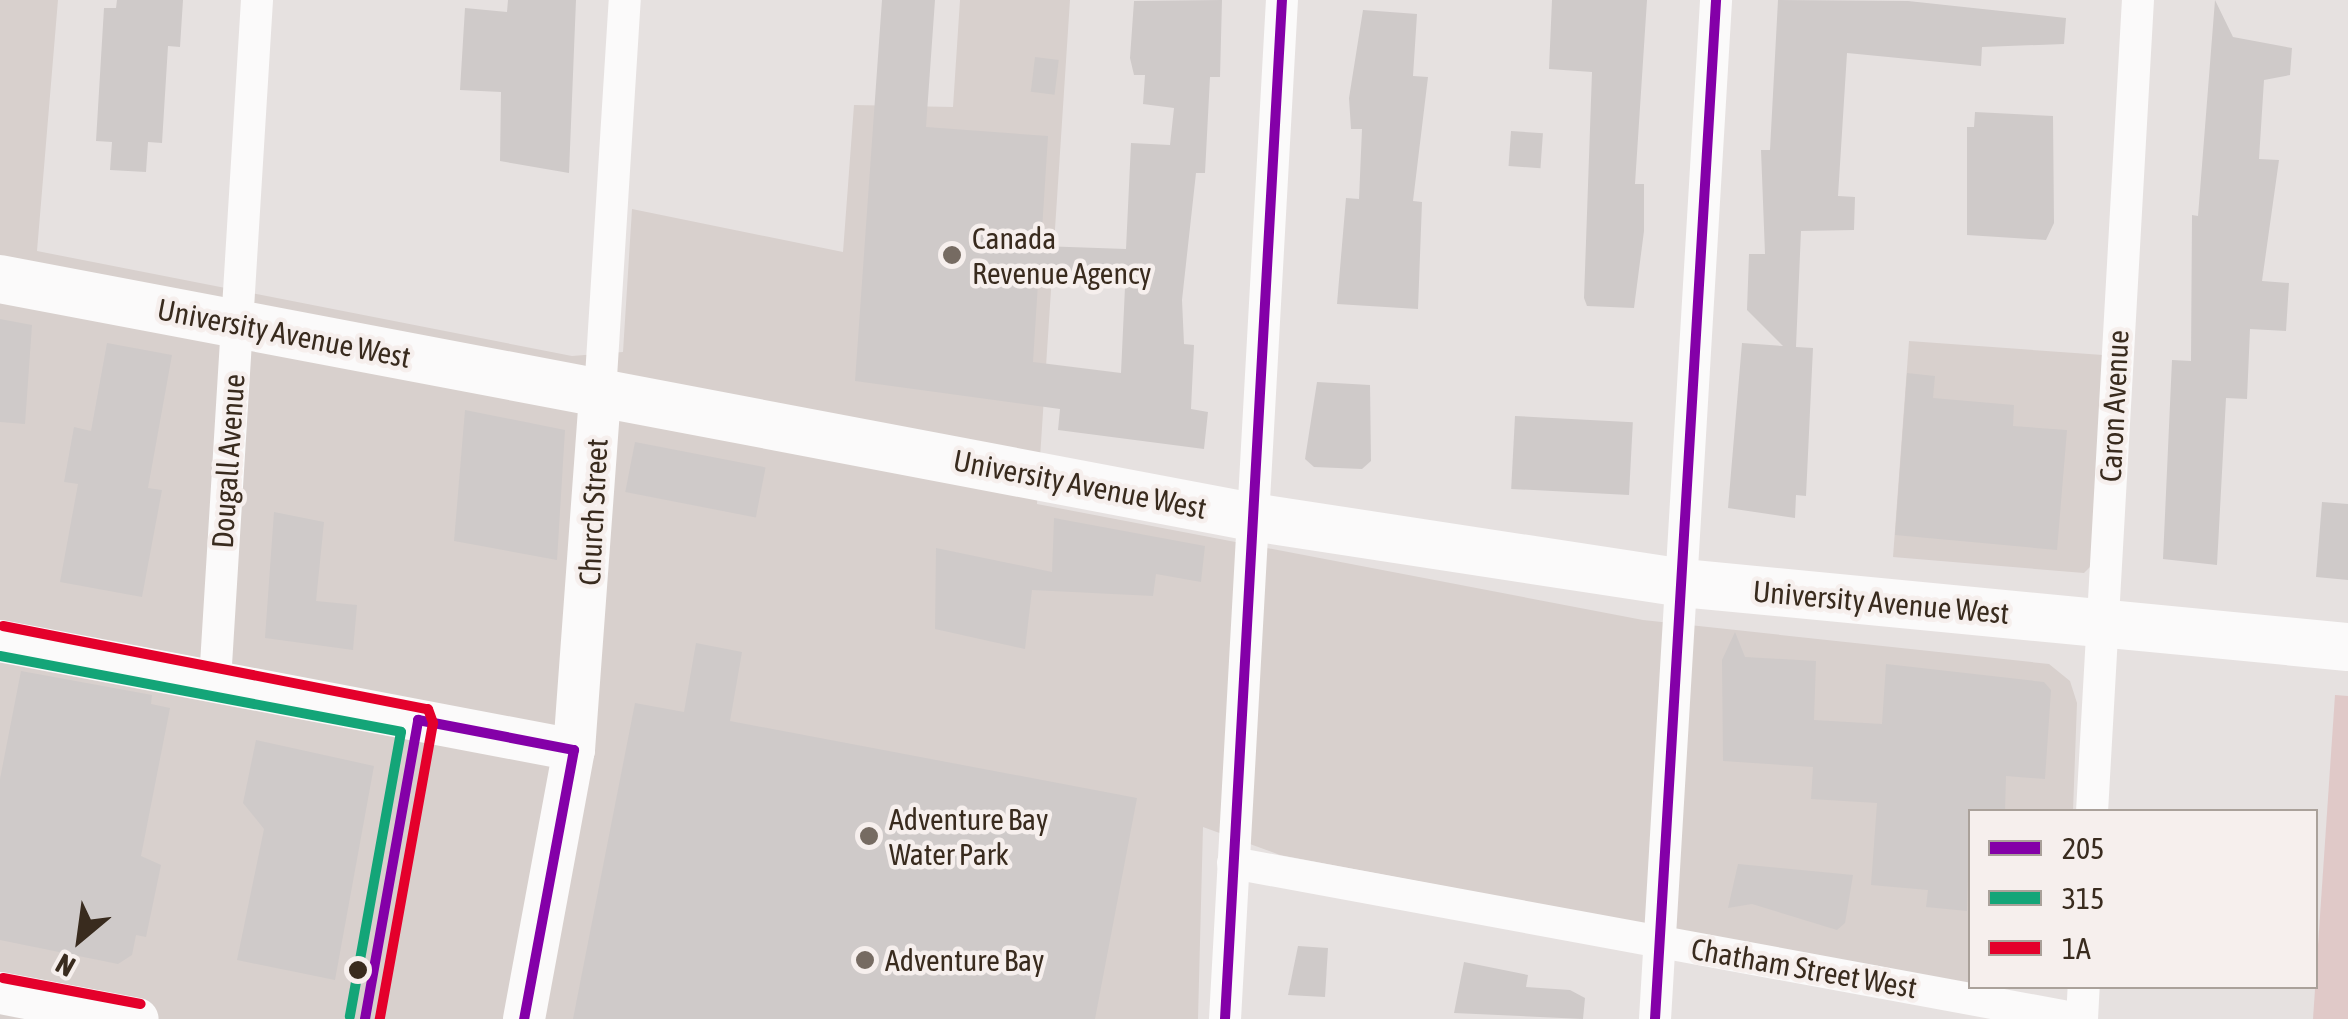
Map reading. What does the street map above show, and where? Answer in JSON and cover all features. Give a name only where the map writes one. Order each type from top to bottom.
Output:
[{"type":"main road","name":"University Avenue West","points":[[0,279],[1252,517],[1682,582],[2348,648]]},
{"type":"street","name":"Dougall Avenue","points":[[215,682],[257,0]]},
{"type":"street","name":"Church Street","points":[[524,1019],[574,750],[624,0]]},
{"type":"street","points":[[1225,1019],[1282,0]]},
{"type":"street","points":[[1655,1019],[1716,0]]},
{"type":"street","name":"Caron Avenue","points":[[2092,809],[2138,0]]},
{"type":"street","points":[[0,642],[574,750]]},
{"type":"street","name":"Chatham Street West","points":[[1233,863],[2080,1019]]},
{"type":"street","points":[[2080,1019],[2084,989]]},
{"type":"street","points":[[0,993],[138,1019]]},
{"type":"shaded area","points":[[0,0],[58,0],[37,251],[572,356],[623,352],[632,209],[843,252],[854,105],[953,107],[960,0],[1070,0],[1037,504],[1643,620],[2049,664],[2070,681],[2077,703],[2073,809],[1968,809],[1968,986],[1280,855],[1203,827],[1198,1019],[0,1019]]},
{"type":"shaded area","points":[[1909,341],[2103,355],[2095,562],[2084,573],[1893,557]]},
{"type":"shaded area","points":[[2335,695],[2348,696],[2348,1019],[2313,1019]]},
{"type":"building","points":[[117,0],[183,0],[180,47],[168,46],[162,143],[148,142],[146,172],[110,170],[112,142],[96,141],[104,8],[116,8]]},
{"type":"building","points":[[508,0],[576,0],[569,173],[500,161],[501,92],[460,90],[465,8],[507,12]]},
{"type":"building","points":[[882,0],[935,0],[926,127],[1048,136],[1041,246],[1126,249],[1131,143],[1170,145],[1174,108],[1143,104],[1145,75],[1134,75],[1130,58],[1134,1],[1222,0],[1220,77],[1210,77],[1205,173],[1196,173],[1182,300],[1184,344],[1194,345],[1191,409],[1208,412],[1204,449],[1058,430],[1060,409],[855,381]],"holes":[[[1038,283],[1125,287],[1121,373],[1033,362]]]},
{"type":"building","points":[[1552,0],[1647,0],[1635,184],[1644,184],[1644,231],[1634,308],[1587,306],[1584,298],[1592,72],[1549,69]]},
{"type":"building","points":[[1778,0],[1908,1],[2066,18],[2064,44],[1982,47],[1981,66],[1847,53],[1838,196],[1855,197],[1854,230],[1801,231],[1796,347],[1813,348],[1806,496],[1796,495],[1795,518],[1728,508],[1742,343],[1783,346],[1747,310],[1749,254],[1765,254],[1761,150],[1770,150]]},
{"type":"building","points":[[2215,0],[2233,37],[2292,48],[2290,75],[2264,80],[2259,159],[2279,160],[2262,281],[2289,283],[2286,331],[2250,329],[2247,399],[2226,398],[2217,565],[2163,559],[2172,360],[2191,361],[2192,215],[2198,216]]},
{"type":"building","points":[[1363,10],[1417,14],[1413,76],[1428,77],[1413,201],[1422,202],[1418,309],[1337,304],[1346,198],[1359,199],[1362,129],[1351,129],[1349,98]]},
{"type":"building","points":[[1035,57],[1059,60],[1055,95],[1031,92]]},
{"type":"building","points":[[1975,112],[2053,116],[2054,223],[2046,240],[1967,235],[1967,127],[1974,127]]},
{"type":"building","points":[[1511,131],[1543,133],[1540,168],[1509,166]]},
{"type":"building","points":[[0,319],[32,325],[25,424],[0,422]]},
{"type":"building","points":[[107,343],[172,355],[148,488],[162,490],[142,597],[60,582],[78,484],[64,482],[74,427],[91,431]]},
{"type":"building","points":[[1907,373],[1935,376],[1933,398],[2014,405],[2013,426],[2067,430],[2057,550],[1895,535]]},
{"type":"building","points":[[1317,382],[1370,385],[1371,461],[1362,469],[1314,467],[1305,459]]},
{"type":"building","points":[[465,410],[565,430],[557,560],[454,541]]},
{"type":"building","points":[[1515,416],[1633,422],[1629,495],[1511,489]]},
{"type":"building","points":[[635,442],[766,467],[756,517],[625,492]]},
{"type":"building","points":[[2322,502],[2348,504],[2348,580],[2316,577]]},
{"type":"building","points":[[274,512],[324,522],[316,601],[357,605],[353,650],[265,638]]},
{"type":"building","points":[[1054,518],[1205,546],[1201,582],[1156,574],[1153,596],[1032,590],[1025,649],[935,629],[936,548],[1052,572]]},
{"type":"building","points":[[1735,632],[1745,657],[1816,661],[1814,720],[1882,724],[1886,664],[2044,682],[2051,690],[2045,779],[2006,776],[2005,809],[1968,809],[1967,911],[1926,907],[1928,890],[1871,885],[1877,803],[1811,799],[1813,767],[1723,761],[1722,660]]},
{"type":"building","name":"Adventure Bay Water Park","points":[[696,643],[742,652],[730,721],[1137,798],[1095,1019],[573,1019],[635,703],[684,712]]},
{"type":"building","points":[[21,671],[152,695],[151,704],[170,708],[141,856],[161,865],[146,937],[136,935],[132,955],[118,964],[0,940],[0,779]]},
{"type":"building","points":[[256,740],[374,766],[335,980],[237,960],[264,829],[243,803]]},
{"type":"building","points":[[1738,864],[1853,875],[1845,923],[1837,930],[1752,904],[1728,908]]},
{"type":"building","points":[[1298,946],[1328,948],[1325,997],[1288,995]]},
{"type":"building","points":[[1464,962],[1528,975],[1526,987],[1570,990],[1585,998],[1583,1019],[1454,1013]]},
{"type":"transit line","name":"205","points":[[1225,1019],[1282,0]]},
{"type":"transit line","name":"205","points":[[1655,1019],[1716,0]]},
{"type":"transit line","name":"1A","points":[[3,626],[428,709],[433,723],[380,1019]]},
{"type":"transit line","name":"315","points":[[0,656],[401,732],[350,1016]]},
{"type":"transit line","name":"205","points":[[365,1019],[418,720],[574,750],[524,1019]]},
{"type":"transit line","name":"1A","points":[[3,978],[141,1004]]},
{"type":"place","name":"Canada Revenue Agency","points":[[952,255]]},
{"type":"place","name":"Adventure Bay Water Park","points":[[869,836]]},
{"type":"place","name":"Adventure Bay","points":[[865,960]]}]
